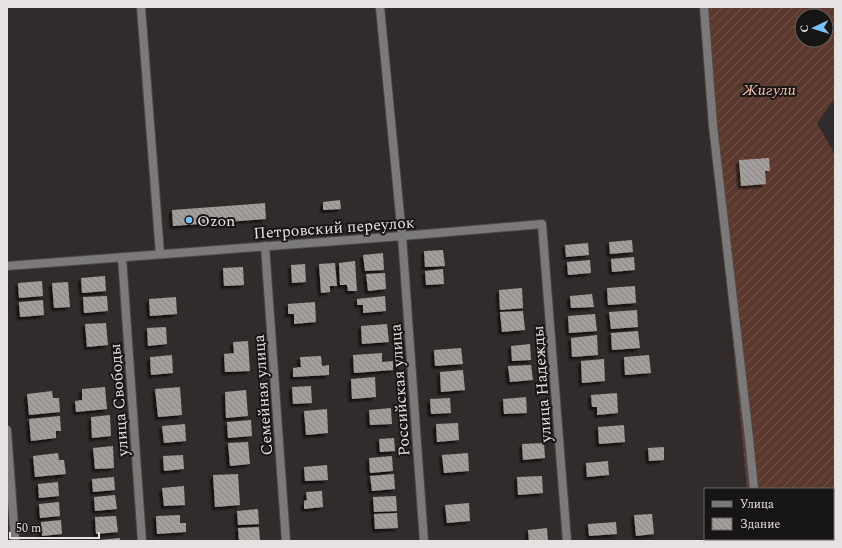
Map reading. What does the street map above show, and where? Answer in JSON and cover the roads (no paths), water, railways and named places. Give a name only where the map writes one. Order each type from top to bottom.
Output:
[{"type":"street","points":[[141,7],[160,254]]},
{"type":"street","name":"Российская улица","points":[[380,7],[402,236],[424,541]]},
{"type":"street","points":[[704,7],[713,126],[754,488]]},
{"type":"street","name":"Петровский переулок","points":[[7,266],[542,224]]},
{"type":"street","name":"улица Надежды","points":[[542,224],[567,541]]},
{"type":"street","name":"Семейная улица","points":[[265,246],[286,541]]},
{"type":"street","name":"улица Свободы","points":[[122,257],[142,541]]},
{"type":"street","points":[[7,430],[15,541]]},
{"type":"place","name":"Ozon","points":[[189,220]]},
{"type":"park label","name":"Жигули","points":[[769,89]]}]
